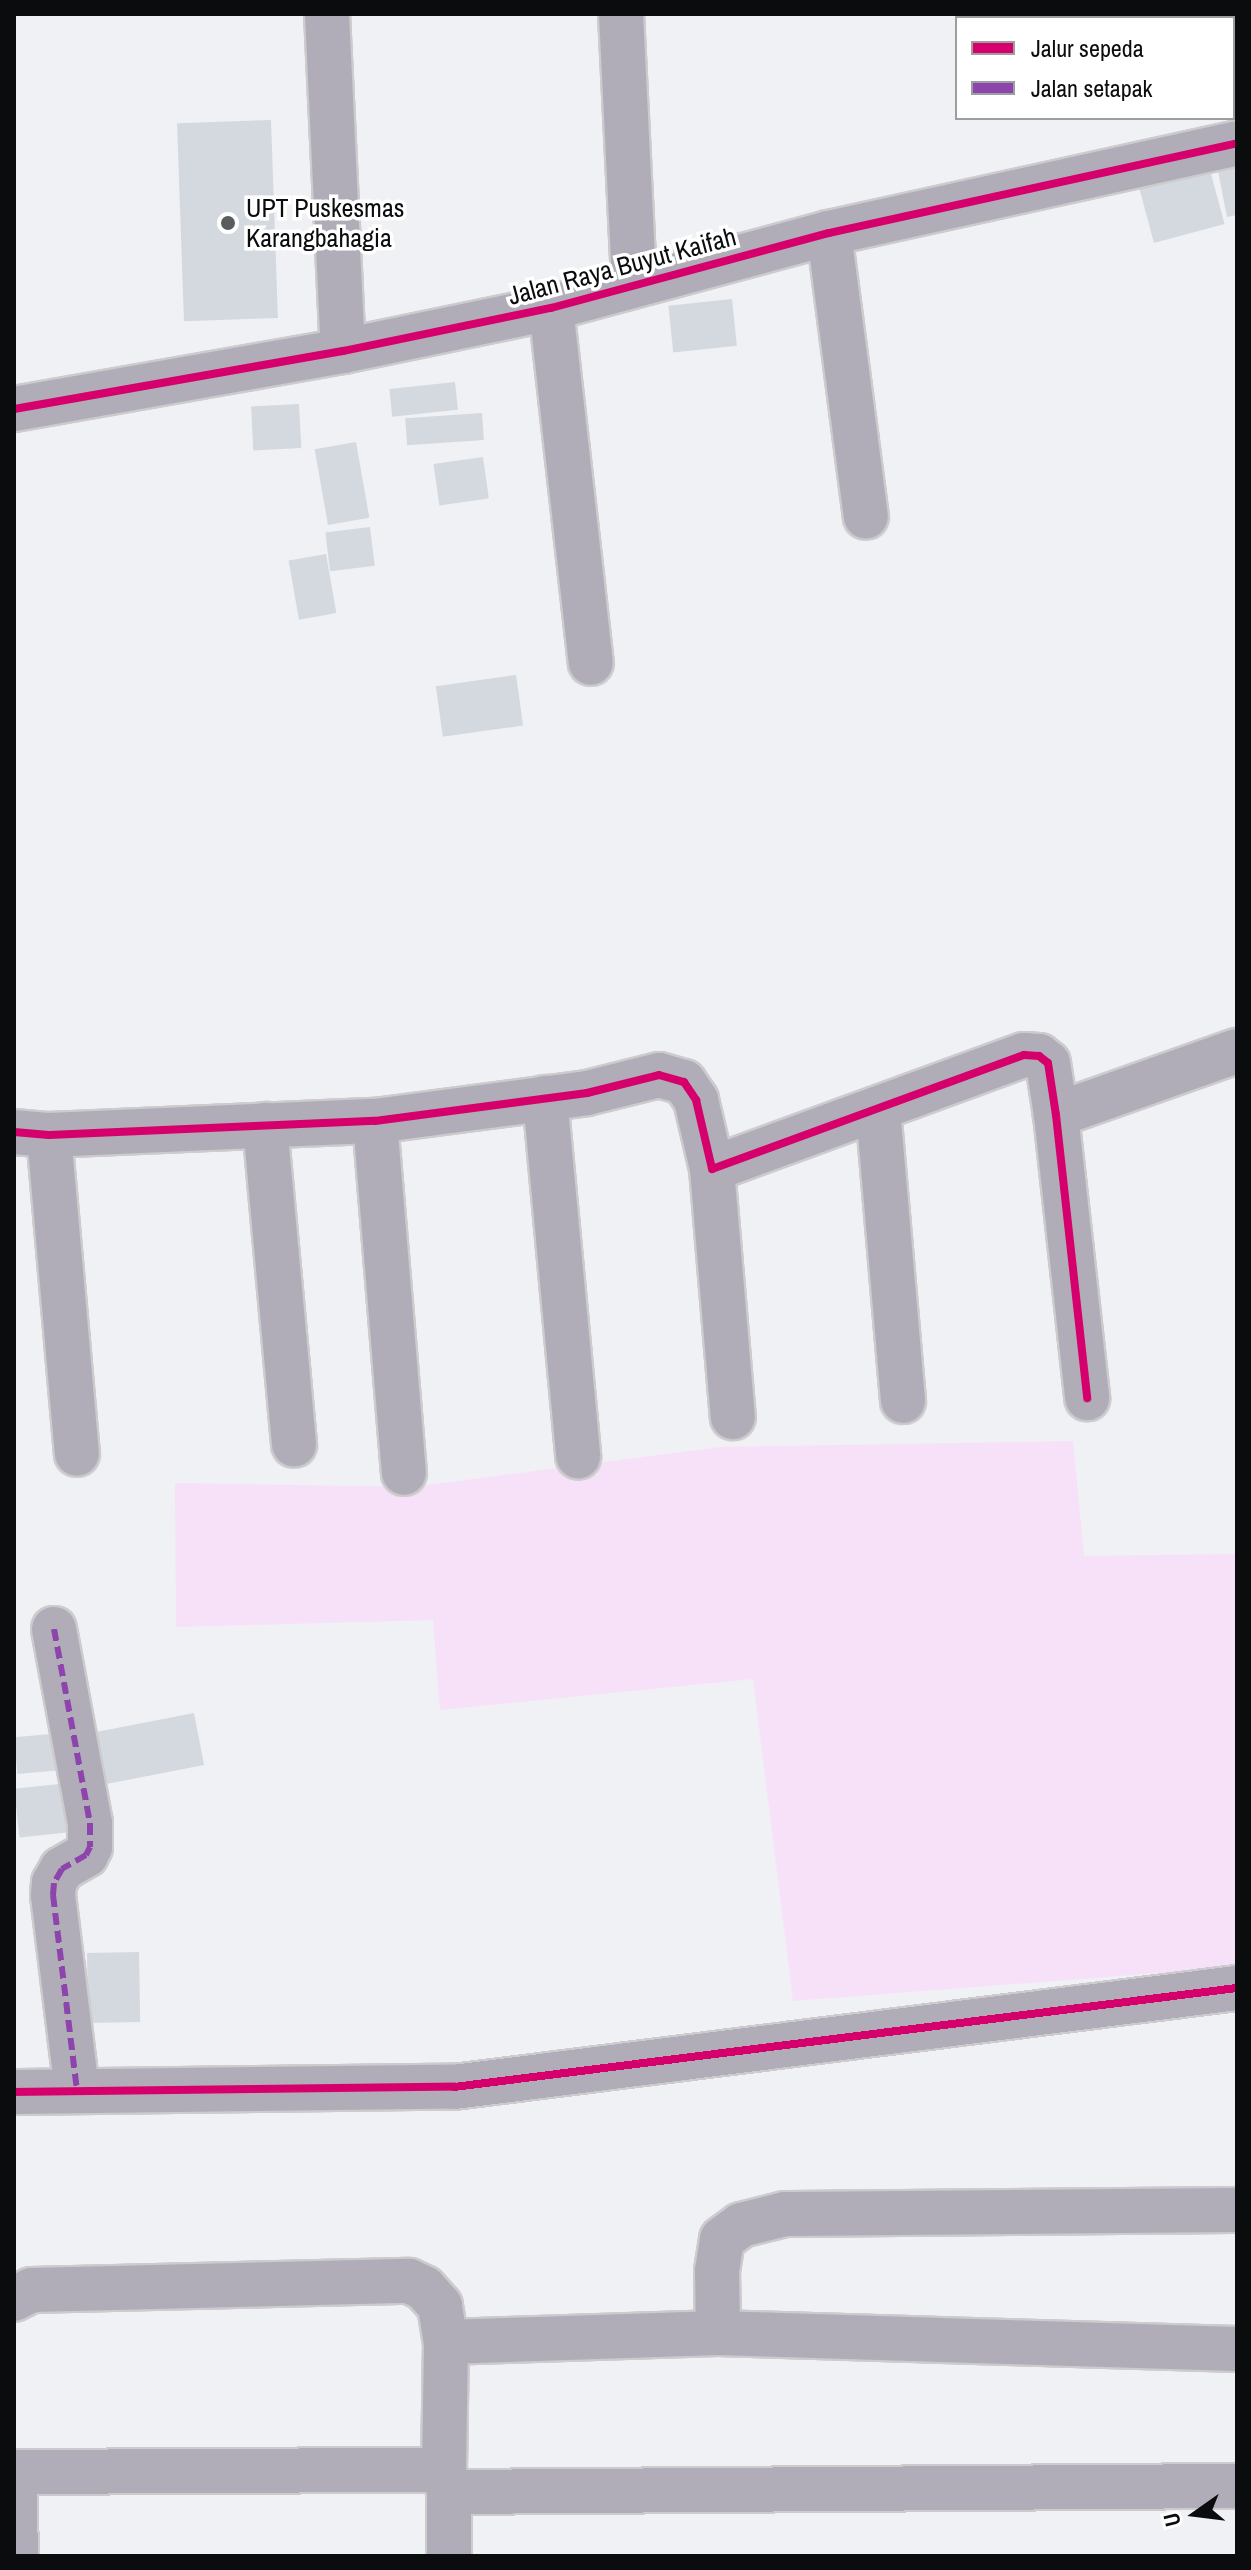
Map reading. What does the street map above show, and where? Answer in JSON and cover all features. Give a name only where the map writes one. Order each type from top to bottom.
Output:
[{"type":"street","points":[[327,14],[343,351]]},
{"type":"street","points":[[621,14],[634,282]]},
{"type":"street","name":"Jalan Raya Buyut Kaifah","points":[[14,409],[343,351],[551,308],[634,282],[829,233],[1237,143]]},
{"type":"street","points":[[829,233],[866,517]]},
{"type":"street","points":[[551,308],[591,663]]},
{"type":"street","points":[[1056,1115],[1237,1051]]},
{"type":"street","points":[[712,1169],[1024,1055],[1039,1056],[1048,1063],[1056,1115],[1087,1398]]},
{"type":"street","points":[[77,1454],[31,1134],[375,1121],[587,1093],[659,1075],[684,1082],[696,1100],[712,1169],[733,1417]]},
{"type":"street","points":[[545,1098],[578,1456]]},
{"type":"street","points":[[878,1109],[903,1401]]},
{"type":"street","points":[[375,1121],[404,1473]]},
{"type":"street","points":[[265,1125],[294,1445]]},
{"type":"street","points":[[54,1629],[90,1823],[86,1855],[62,1869],[54,1883],[53,1895],[77,2091]]},
{"type":"street","points":[[14,2092],[454,2087],[1237,1988]]},
{"type":"street","points":[[718,2333],[717,2271],[722,2239],[741,2225],[785,2214],[1237,2210]]},
{"type":"street","points":[[14,2299],[32,2290],[409,2281],[424,2288],[440,2306],[446,2342],[449,2556]]},
{"type":"street","points":[[446,2342],[718,2333],[1237,2349]]},
{"type":"street","points":[[16,2556],[14,2472],[446,2481],[1237,2486]]},
{"type":"shaded area","points":[[1073,1441],[1084,1556],[1237,1554],[1237,1967],[793,2001],[753,1679],[440,1710],[433,1620],[176,1627],[175,1483],[411,1487],[720,1447]]},
{"type":"building","name":"UPT Puskesmas Karangbahagia","points":[[271,120],[278,318],[184,321],[177,123]]},
{"type":"building","points":[[1237,168],[1237,215],[1227,217],[1218,171]]},
{"type":"building","points":[[1210,170],[1224,224],[1154,243],[1139,189]]},
{"type":"building","points":[[732,299],[737,346],[673,352],[668,306]]},
{"type":"building","points":[[455,382],[458,410],[392,417],[389,389]]},
{"type":"building","points":[[299,404],[301,448],[253,450],[251,407]]},
{"type":"building","points":[[482,413],[484,440],[407,445],[405,418]]},
{"type":"building","points":[[356,442],[369,518],[328,525],[315,449]]},
{"type":"building","points":[[483,457],[489,499],[439,506],[433,464]]},
{"type":"building","points":[[370,527],[375,566],[330,571],[325,532]]},
{"type":"building","points":[[326,554],[336,613],[299,620],[289,561]]},
{"type":"building","points":[[516,675],[523,726],[443,737],[436,686]]},
{"type":"building","points":[[194,1713],[204,1765],[96,1786],[86,1734]]},
{"type":"building","points":[[62,1733],[65,1770],[17,1774],[14,1737]]},
{"type":"building","points":[[69,1783],[74,1832],[19,1837],[14,1789]]},
{"type":"building","points":[[139,1952],[140,2022],[88,2023],[87,1953]]},
{"type":"marked path","points":[[54,1629],[90,1823],[90,1847],[86,1855],[62,1869],[54,1883],[53,1895],[77,2091]]},
{"type":"cycle path","points":[[14,409],[343,351],[551,308],[829,233],[1237,143]]},
{"type":"cycle path","points":[[14,1132],[49,1135],[375,1121],[587,1093],[659,1075],[684,1082],[696,1100],[712,1169],[1024,1055],[1039,1056],[1048,1063],[1056,1115],[1087,1398]]},
{"type":"cycle path","points":[[14,2092],[454,2087],[1237,1988]]},
{"type":"place","name":"UPT Puskesmas Karangbahagia","points":[[228,223]]}]
